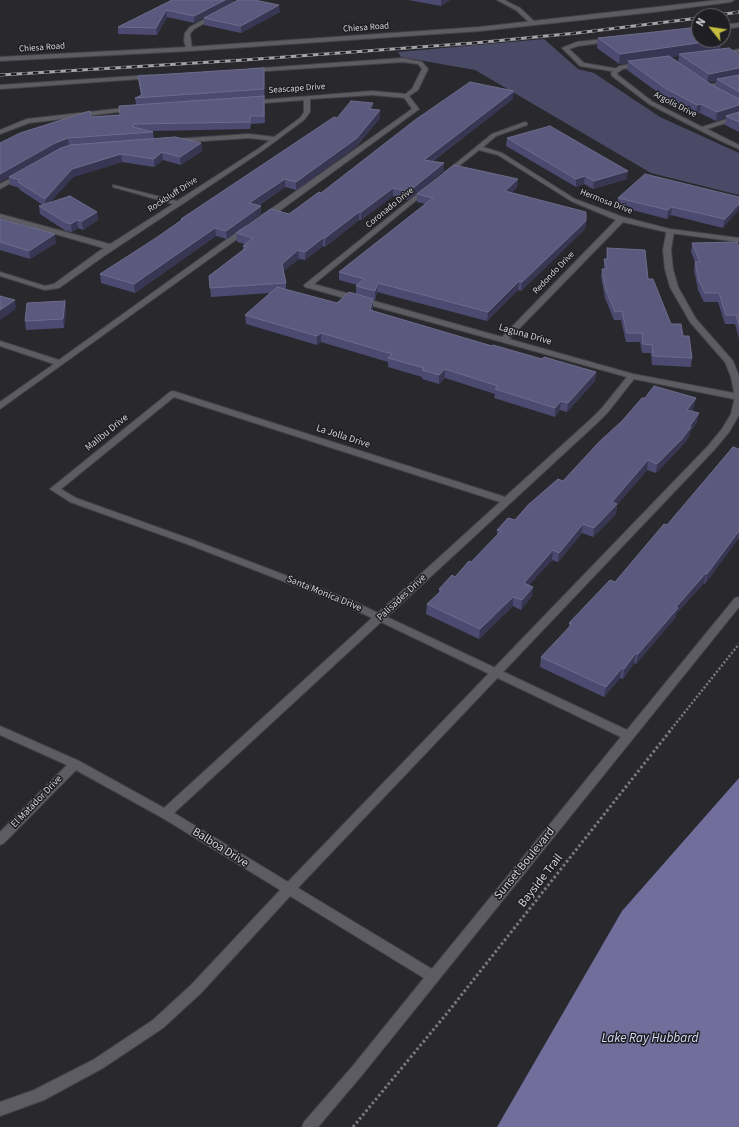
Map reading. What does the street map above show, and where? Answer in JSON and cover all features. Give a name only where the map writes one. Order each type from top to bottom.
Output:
[{"type":"street","points":[[500,0],[518,9],[534,24]]},
{"type":"street","name":"Chiesa Road","points":[[0,59],[189,49],[413,34],[534,24],[731,0]]},
{"type":"street","points":[[189,49],[187,34],[192,28],[220,12]]},
{"type":"street","points":[[621,39],[577,44],[565,48],[582,65],[617,70],[628,66],[648,63]]},
{"type":"street","points":[[713,55],[739,51]]},
{"type":"street","points":[[0,406],[416,109],[406,96],[416,90],[424,69],[420,63],[403,60],[241,71]]},
{"type":"street","name":"Argolis Drive","points":[[617,70],[614,73],[615,76],[650,103],[739,147]]},
{"type":"street","points":[[0,87],[156,77]]},
{"type":"street","points":[[714,92],[704,84],[739,80]]},
{"type":"street","name":"Seascape Drive","points":[[243,102],[372,93],[406,96]]},
{"type":"street","name":"Rockbluff Drive","points":[[0,274],[45,288],[56,286],[110,248],[302,120],[308,112],[307,98]]},
{"type":"street","points":[[0,132],[27,121],[43,118],[140,109]]},
{"type":"street","points":[[702,129],[739,117]]},
{"type":"street","points":[[442,177],[499,132],[525,124]]},
{"type":"street","points":[[170,141],[249,136],[275,139]]},
{"type":"street","name":"Hermosa Drive","points":[[478,148],[500,154],[573,200],[621,219],[670,231],[739,240]]},
{"type":"street","points":[[0,187],[27,171]]},
{"type":"street","name":"Coronado Drive","points":[[308,285],[436,182]]},
{"type":"street","points":[[115,186],[177,203]]},
{"type":"street","points":[[0,216],[110,248]]},
{"type":"street","name":"Redondo Drive","points":[[503,340],[621,219]]},
{"type":"street","points":[[0,1109],[39,1095],[98,1064],[158,1024],[196,989],[288,890],[711,448],[726,430],[735,414],[739,397],[735,377],[729,361],[693,320],[674,287],[669,269],[667,250],[670,231]]},
{"type":"street","name":"Laguna Drive","points":[[308,285],[632,376],[739,397]]},
{"type":"street","points":[[0,343],[60,363]]},
{"type":"street","name":"Palisades Drive","points":[[165,814],[594,421],[605,410],[632,376]]},
{"type":"street","name":"La Jolla Drive","points":[[173,394],[507,501]]},
{"type":"street","name":"Malibu Drive","points":[[56,489],[173,394]]},
{"type":"street","name":"Santa Monica Drive","points":[[56,489],[73,500],[190,542],[349,603],[629,736]]},
{"type":"street","name":"Sunset Boulevard","points":[[309,1127],[327,1108],[434,977],[739,600]]},
{"type":"street","name":"Balboa Drive","points":[[0,730],[75,764],[165,814],[288,890],[434,977]]},
{"type":"street","name":"El Matador Drive","points":[[0,840],[75,764]]},
{"type":"path","name":"Bayside Trail","points":[[353,1127],[453,1006],[739,644]]},
{"type":"shaded area","points":[[544,39],[578,69],[594,73],[660,117],[739,153],[739,195],[651,173],[475,70],[401,57],[398,52]]},
{"type":"water","name":"Lake Ray Hubbard","points":[[739,778],[739,1127],[497,1127],[622,911]]},
{"type":"building","points":[[172,0],[225,0],[194,16],[166,10],[156,28],[118,27]]},
{"type":"building","points":[[238,0],[254,0],[279,5],[241,26],[204,18]]},
{"type":"building","points":[[691,28],[691,44],[620,54],[598,38]]},
{"type":"building","points":[[729,48],[739,55],[739,68],[709,74],[679,54]]},
{"type":"building","points":[[669,56],[712,85],[739,99],[739,105],[717,112],[701,104],[697,105],[665,88],[628,61]]},
{"type":"building","points":[[264,68],[264,89],[135,98],[142,95],[138,76]]},
{"type":"building","points":[[739,75],[739,92],[717,79]]},
{"type":"building","points":[[470,82],[514,91],[424,160],[444,163],[408,192],[393,188],[305,252],[298,250],[282,264],[286,283],[210,288],[209,276],[247,247],[243,246],[253,238],[236,233],[271,209],[289,214],[319,192],[321,193],[415,120]]},
{"type":"building","points":[[264,96],[264,116],[250,116],[250,122],[134,124],[133,127],[153,132],[68,138],[55,143],[0,174],[0,143],[20,133],[90,111],[91,117],[120,115],[119,106]]},
{"type":"building","points":[[351,101],[373,103],[369,109],[380,110],[357,138],[296,182],[285,179],[249,203],[261,206],[226,231],[215,228],[134,284],[100,274],[156,238],[183,219],[181,219],[334,117],[337,118]]},
{"type":"building","points":[[739,112],[739,122],[726,116]]},
{"type":"building","points":[[550,126],[628,171],[594,181],[585,176],[576,179],[507,138]]},
{"type":"building","points":[[175,137],[201,143],[180,157],[162,152],[154,159],[121,154],[72,169],[45,199],[18,182],[20,180],[9,177],[61,148],[70,145]]},
{"type":"building","points":[[454,165],[518,179],[505,191],[586,212],[586,221],[522,282],[519,281],[488,312],[378,283],[375,291],[356,286],[364,279],[339,272],[433,198],[417,194]]},
{"type":"building","points":[[645,174],[739,197],[739,204],[725,219],[672,207],[668,210],[618,198]]},
{"type":"building","points":[[70,196],[97,212],[82,221],[77,220],[71,224],[39,206]]},
{"type":"building","points":[[0,219],[55,234],[29,251],[0,242]]},
{"type":"building","points":[[737,242],[739,247],[739,325],[736,315],[726,315],[719,293],[705,293],[699,281],[695,262],[700,262],[692,243]]},
{"type":"building","points":[[607,248],[645,250],[648,279],[653,279],[671,324],[681,324],[683,336],[689,336],[692,358],[653,356],[652,345],[643,344],[642,333],[627,333],[622,311],[615,312],[606,290],[602,269],[607,269],[604,259],[608,259]]},
{"type":"building","points":[[277,287],[337,303],[349,292],[373,299],[370,310],[492,346],[493,345],[542,359],[544,357],[596,372],[568,403],[561,401],[555,408],[495,389],[498,386],[445,369],[439,375],[422,370],[424,368],[388,358],[392,354],[321,333],[317,336],[245,315]]},
{"type":"building","points":[[0,296],[15,300],[0,310]]},
{"type":"building","points":[[65,301],[63,319],[25,321],[27,303]]},
{"type":"building","points":[[654,386],[696,398],[687,410],[699,413],[689,427],[691,427],[682,439],[657,464],[648,460],[612,502],[617,504],[594,528],[583,524],[559,553],[553,550],[524,583],[533,587],[522,600],[513,597],[480,629],[427,604],[442,590],[439,589],[452,575],[455,577],[469,561],[471,562],[501,531],[497,530],[508,518],[515,520],[528,505],[558,479],[563,481],[600,441],[622,421],[642,398],[645,398]]},
{"type":"building","points":[[733,447],[739,449],[739,531],[707,574],[706,573],[676,607],[678,608],[638,654],[636,653],[624,669],[622,668],[606,687],[541,657],[572,624],[569,623],[610,580],[615,582],[664,524],[667,525]]},
{"type":"railway","points":[[731,13],[739,12]]},
{"type":"railway","points":[[0,75],[244,60],[474,43],[577,33],[691,19]]}]
